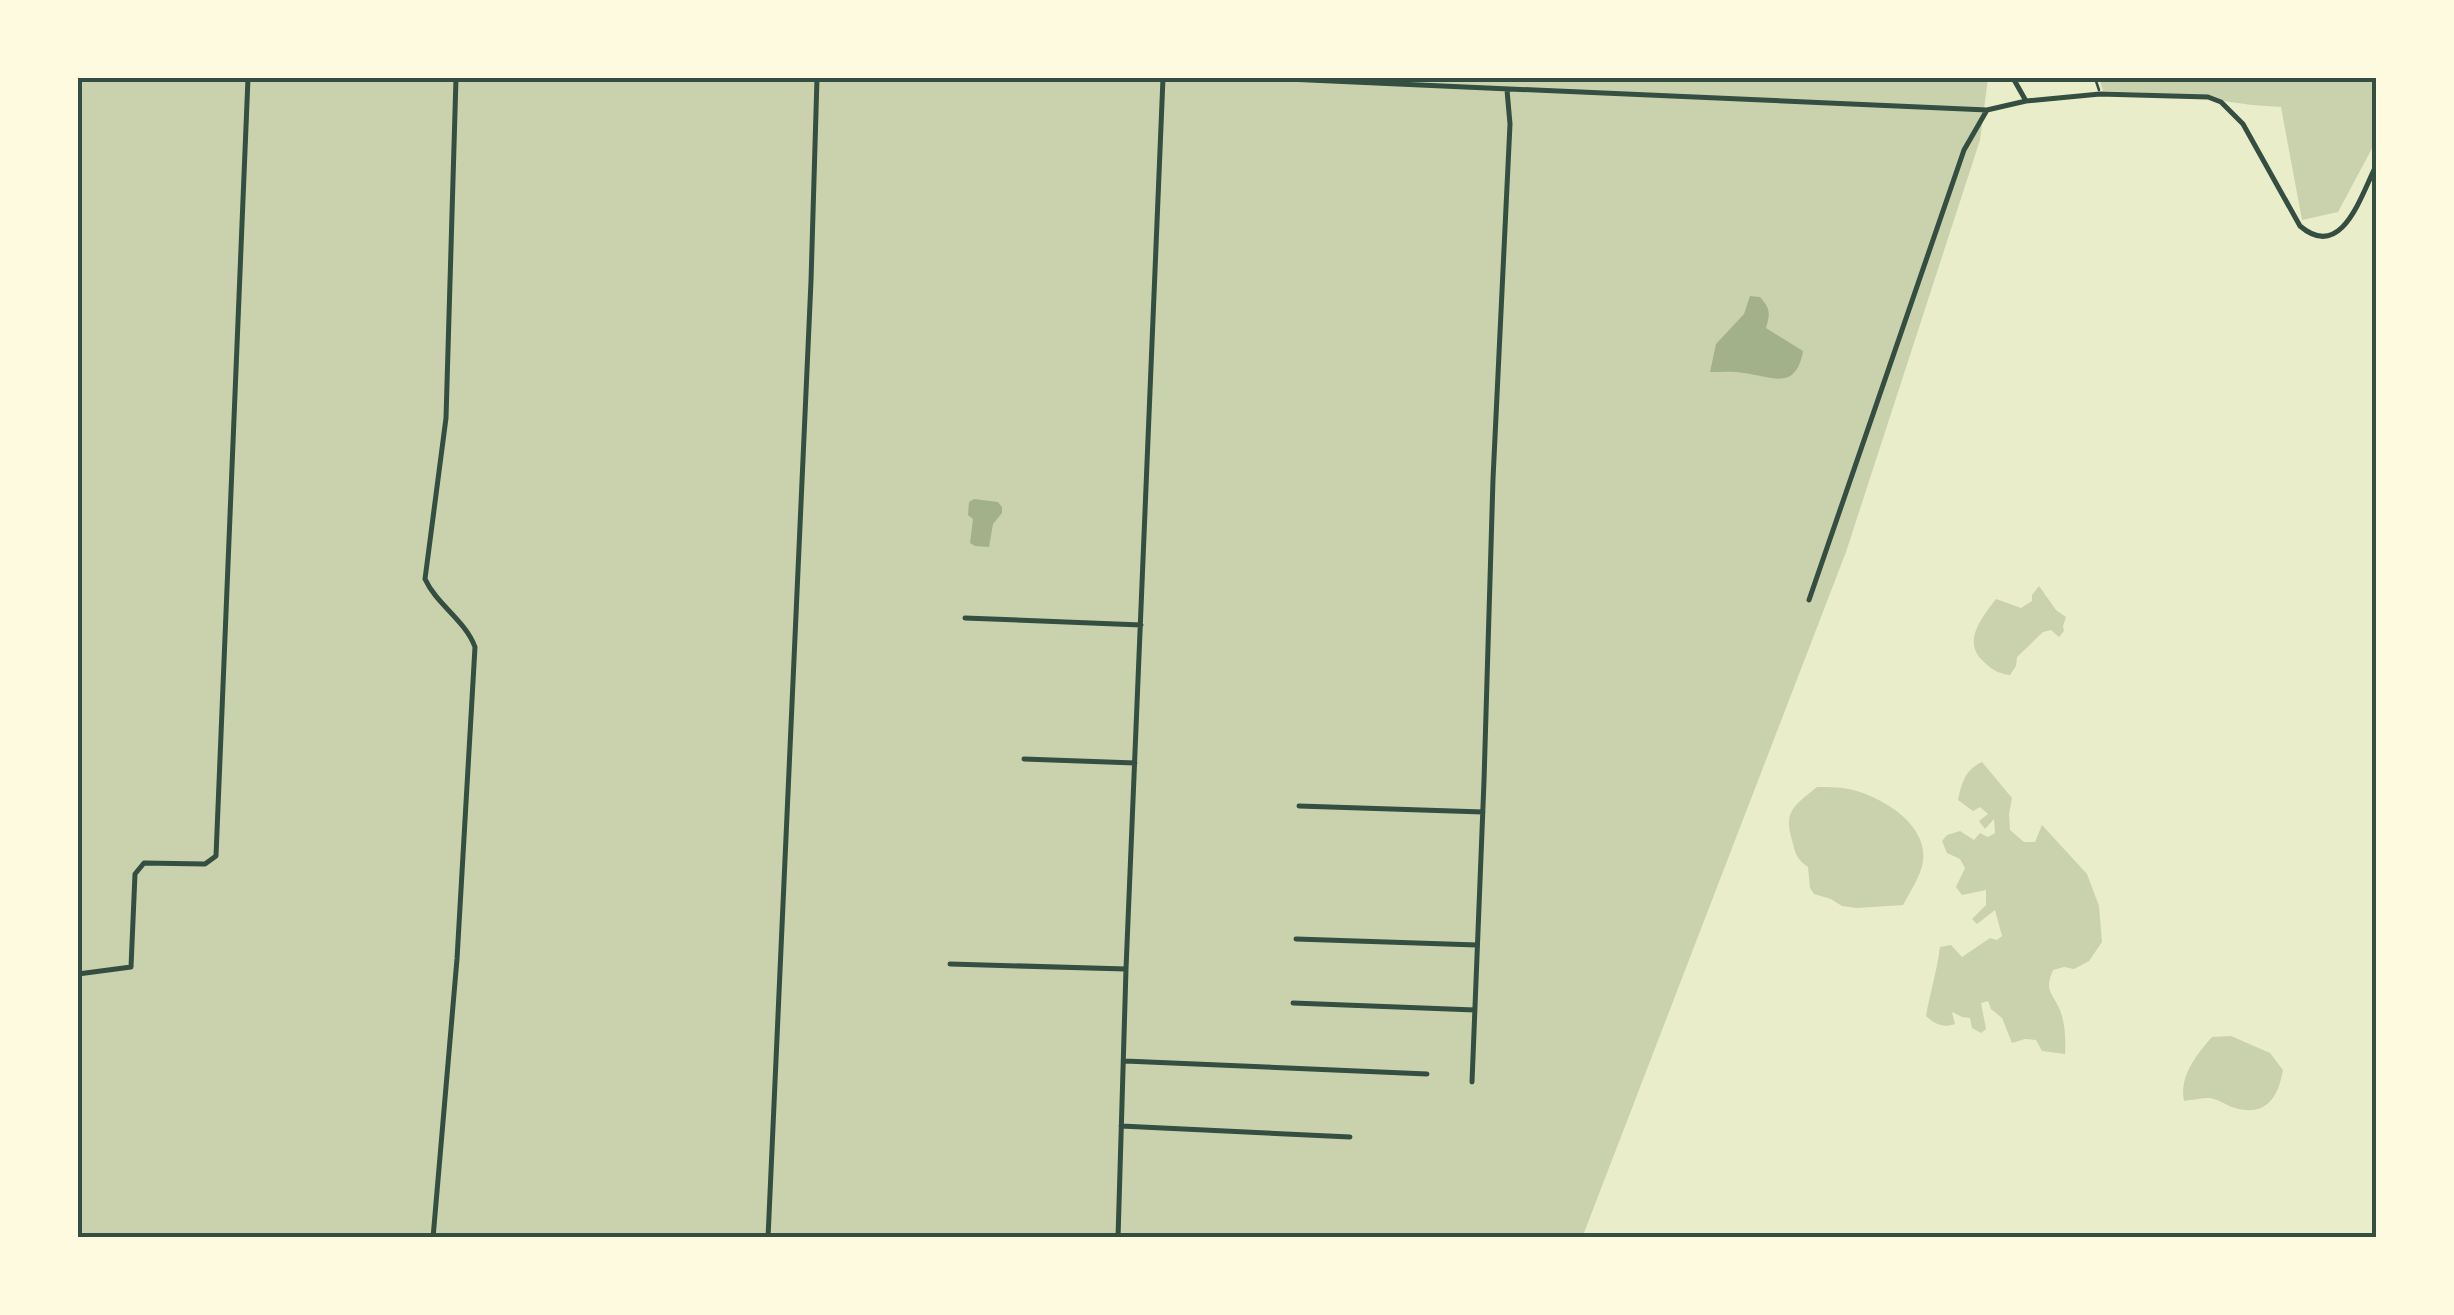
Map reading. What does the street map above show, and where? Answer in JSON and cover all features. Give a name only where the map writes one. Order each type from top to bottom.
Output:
[{"type":"street","points":[[78,974],[131,967],[135,874],[144,864],[205,864],[216,856],[248,78]]},
{"type":"street","points":[[433,1238],[457,959],[475,647],[470,634],[430,590],[425,579],[446,418],[456,78]]},
{"type":"street","points":[[768,1238],[817,78]]},
{"type":"street","points":[[1118,1238],[1163,78]]},
{"type":"street","points":[[1262,78],[1987,110],[2026,101],[2100,94],[2208,98],[2222,102],[2243,124],[2300,226],[2310,235],[2324,237],[2335,234],[2346,224],[2376,166]]},
{"type":"street","points":[[2013,78],[2026,101]]},
{"type":"street","points":[[1472,1082],[1492,480],[1510,124],[1506,90]]},
{"type":"street","points":[[1809,600],[1964,150],[1987,110]]},
{"type":"street","points":[[965,618],[1141,625]]},
{"type":"street","points":[[1024,759],[1135,763]]},
{"type":"street","points":[[1300,806],[1483,812]]},
{"type":"street","points":[[1296,939],[1477,946]]},
{"type":"street","points":[[950,964],[1126,969]]},
{"type":"street","points":[[1294,1003],[1476,1010]]},
{"type":"street","points":[[1124,1061],[1427,1074]]},
{"type":"street","points":[[1122,1126],[1350,1137]]},
{"type":"lane","points":[[2095,78],[2100,94]]},
{"type":"shaded area","points":[[78,78],[1988,78],[1980,140],[1846,552],[1582,1238],[78,1237]]},
{"type":"shaded area","points":[[2081,78],[2376,78],[2376,141],[2338,212],[2302,220],[2281,107],[2172,94],[2103,91],[2100,81]]},
{"type":"shaded area","points":[[1750,296],[1760,297],[1766,305],[1766,328],[1803,351],[1800,364],[1789,377],[1710,372],[1716,344],[1744,314]]},
{"type":"shaded area","points":[[969,502],[998,502],[1002,507],[993,524],[989,547],[970,543],[973,519],[968,515]]},
{"type":"shaded area","points":[[2039,586],[2066,617],[2064,631],[2059,637],[2051,630],[2043,632],[2017,657],[2010,675],[1997,672],[1976,652],[1977,628],[1996,599],[2021,608],[2032,601]]},
{"type":"shaded area","points":[[1982,762],[2012,798],[2010,830],[2024,842],[2035,842],[2042,825],[2087,874],[2099,906],[2102,942],[2089,961],[2074,969],[2053,970],[2050,977],[2050,991],[2063,1020],[2065,1054],[2042,1051],[2036,1040],[2012,1043],[2002,1018],[1988,1001],[1981,1003],[1986,1029],[1981,1033],[1972,1028],[1970,1018],[1952,1012],[1955,1024],[1951,1025],[1940,1025],[1926,1016],[1940,947],[1951,945],[1962,957],[1990,938],[1997,940],[2002,936],[1995,910],[1977,924],[1972,919],[1986,905],[1986,890],[1962,895],[1956,887],[1965,868],[1960,859],[1947,853],[1942,841],[1960,831],[1974,840],[1980,833],[1988,837],[1995,833],[1994,819],[1985,829],[1979,821],[1988,814],[1980,807],[1973,811],[1958,800],[1965,777]]},
{"type":"shaded area","points":[[1817,787],[1845,788],[1874,798],[1910,823],[1923,847],[1923,861],[1903,905],[1857,908],[1814,894],[1808,867],[1795,852],[1789,822],[1797,804]]},
{"type":"shaded area","points":[[2231,1036],[2270,1053],[2283,1070],[2278,1090],[2268,1104],[2243,1110],[2209,1098],[2184,1101],[2186,1075],[2200,1051],[2212,1037]]}]
